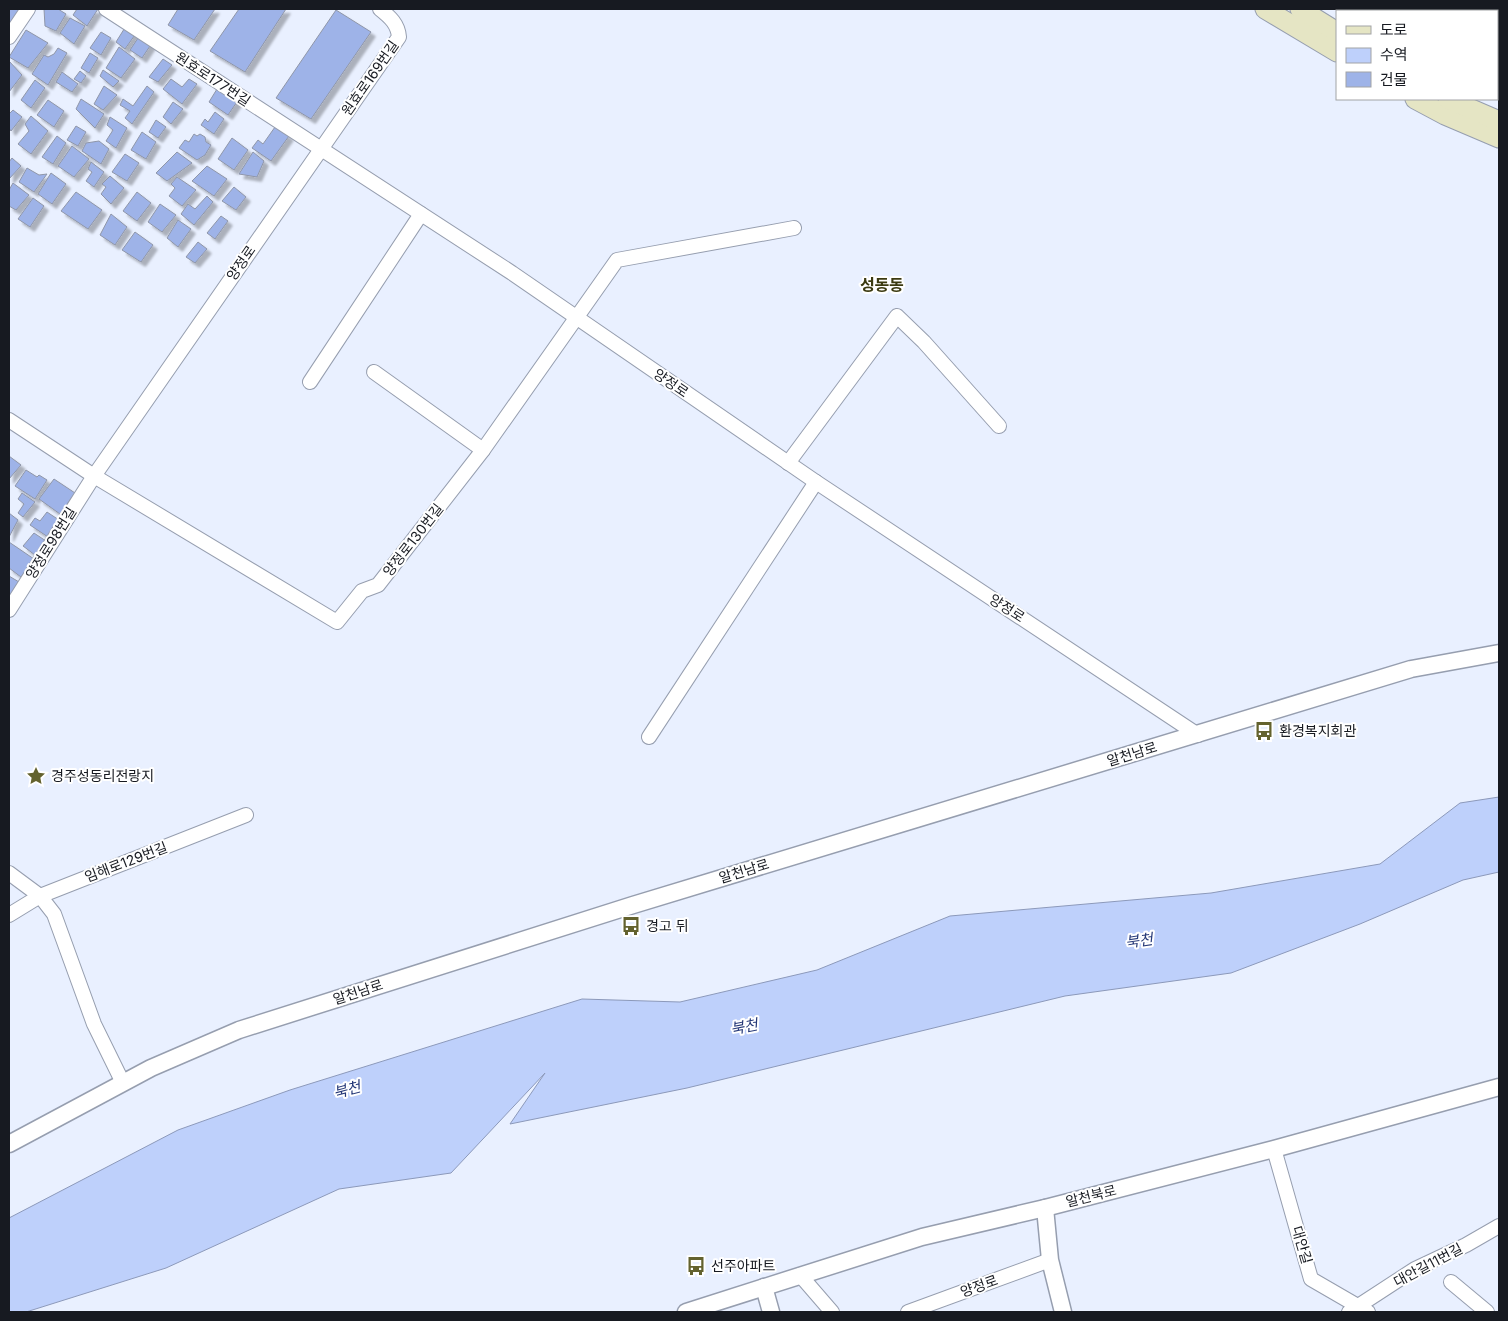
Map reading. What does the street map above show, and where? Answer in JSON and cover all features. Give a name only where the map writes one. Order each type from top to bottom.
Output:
[{"type":"main road","points":[[1265,9],[1336,51]]},
{"type":"main road","points":[[1300,9],[1336,31]]},
{"type":"main road","points":[[1417,100],[1445,116],[1499,138]]},
{"type":"main road","points":[[1457,101],[1499,121]]},
{"type":"street","points":[[9,37],[28,9]]},
{"type":"street","name":"원효로177번길","points":[[106,9],[321,149]]},
{"type":"street","name":"원효로169번길","points":[[321,149],[399,37],[399,29],[391,18],[380,9]]},
{"type":"street","name":"양정로","points":[[94,476],[321,149],[577,316],[816,482],[1198,734]]},
{"type":"street","points":[[310,382],[421,214]]},
{"type":"street","points":[[577,316],[618,260],[794,228]]},
{"type":"street","name":"양정로130번길","points":[[94,476],[337,622],[362,591],[378,585],[483,450],[577,316]]},
{"type":"street","points":[[788,463],[897,316],[924,342],[999,426]]},
{"type":"street","points":[[374,372],[483,450]]},
{"type":"street","points":[[9,420],[94,476]]},
{"type":"street","name":"양정로98번길","points":[[9,610],[94,476]]},
{"type":"street","points":[[649,737],[816,482]]},
{"type":"street","name":"알천남로","points":[[9,1144],[151,1068],[239,1030],[623,908],[1411,669],[1499,653]]},
{"type":"street","name":"임해로129번길","points":[[9,915],[40,896],[246,815]]},
{"type":"street","points":[[9,873],[40,896],[54,914],[94,1024],[123,1083]]},
{"type":"street","name":"알천북로","points":[[686,1312],[922,1237],[1274,1149],[1499,1087]]},
{"type":"street","name":"대안길","points":[[1274,1149],[1312,1279],[1359,1310]]},
{"type":"street","points":[[1044,1208],[1050,1260],[1063,1312]]},
{"type":"street","name":"대안길11번길","points":[[1359,1310],[1415,1269],[1466,1245],[1499,1226]]},
{"type":"street","name":"양정로","points":[[908,1312],[1050,1260]]},
{"type":"street","points":[[800,1275],[829,1312]]},
{"type":"street","points":[[1451,1282],[1487,1312]]},
{"type":"street","points":[[764,1287],[771,1312]]},
{"type":"water","name":"북천","points":[[1499,797],[1499,872],[1463,880],[1360,924],[1231,973],[1065,996],[687,1088],[510,1124],[545,1073],[451,1173],[339,1189],[166,1268],[26,1312],[9,1312],[9,1218],[178,1130],[290,1090],[582,999],[680,1002],[817,970],[950,916],[1211,893],[1380,864],[1460,803]]},
{"type":"building","points":[[9,9],[20,9],[9,26]]},
{"type":"building","points":[[44,9],[58,9],[66,14],[56,31],[45,26]]},
{"type":"building","points":[[77,9],[98,9],[87,26],[73,15]]},
{"type":"building","points":[[178,9],[215,9],[194,40],[168,25]]},
{"type":"building","points":[[239,9],[286,9],[245,72],[210,51]]},
{"type":"building","points":[[336,10],[371,32],[311,119],[276,98]]},
{"type":"building","points":[[70,18],[85,26],[74,44],[60,33]]},
{"type":"building","points":[[126,26],[137,32],[125,49],[116,42]]},
{"type":"building","points":[[26,30],[48,43],[28,68],[9,57]]},
{"type":"building","points":[[101,32],[111,38],[101,55],[90,48]]},
{"type":"building","points":[[140,35],[152,43],[142,58],[130,50]]},
{"type":"building","points":[[119,47],[135,59],[121,78],[106,68]]},
{"type":"building","points":[[58,48],[67,53],[48,85],[32,74],[44,55],[48,57],[54,54]]},
{"type":"building","points":[[90,53],[98,58],[89,73],[81,68]]},
{"type":"building","points":[[163,59],[172,65],[158,82],[149,77]]},
{"type":"building","points":[[9,61],[22,75],[9,92]]},
{"type":"building","points":[[103,70],[119,81],[113,87],[100,76]]},
{"type":"building","points":[[80,71],[86,76],[81,83],[74,79]]},
{"type":"building","points":[[62,72],[78,84],[72,92],[56,82]]},
{"type":"building","points":[[171,79],[182,87],[189,79],[197,84],[182,104],[163,89]]},
{"type":"building","points":[[35,80],[45,88],[31,108],[21,100]]},
{"type":"building","points":[[104,86],[117,95],[103,110],[94,104]]},
{"type":"building","points":[[147,86],[154,92],[132,124],[125,118],[130,111],[120,105],[123,99],[133,106]]},
{"type":"building","points":[[217,89],[239,99],[228,115],[209,102]]},
{"type":"building","points":[[81,99],[104,114],[95,128],[76,109]]},
{"type":"building","points":[[48,100],[64,111],[54,127],[37,115]]},
{"type":"building","points":[[173,102],[183,109],[171,124],[163,117]]},
{"type":"building","points":[[13,110],[22,117],[11,131],[9,128],[9,114]]},
{"type":"building","points":[[215,112],[224,119],[214,134],[201,125],[205,119],[208,122]]},
{"type":"building","points":[[31,116],[48,131],[31,154],[18,144],[29,131],[25,124]]},
{"type":"building","points":[[110,117],[127,128],[116,148],[106,141],[113,130],[107,125]]},
{"type":"building","points":[[156,120],[166,127],[158,138],[149,132]]},
{"type":"building","points":[[76,126],[86,132],[78,146],[67,140]]},
{"type":"building","points":[[275,127],[289,136],[271,161],[252,148],[258,140],[263,144]]},
{"type":"building","points":[[142,132],[156,142],[146,159],[131,150]]},
{"type":"building","points":[[194,134],[197,136],[200,134],[205,137],[206,142],[211,145],[205,155],[197,160],[179,148],[185,140],[189,142]]},
{"type":"building","points":[[57,136],[66,143],[53,164],[42,157]]},
{"type":"building","points":[[232,138],[248,150],[234,170],[218,159]]},
{"type":"building","points":[[99,141],[109,149],[101,164],[82,151],[86,143]]},
{"type":"building","points":[[72,146],[89,159],[74,177],[58,166]]},
{"type":"building","points":[[177,152],[192,163],[167,181],[156,173]]},
{"type":"building","points":[[253,152],[264,161],[257,177],[239,174]]},
{"type":"building","points":[[125,154],[139,163],[127,181],[112,172]]},
{"type":"building","points":[[12,158],[21,166],[9,179],[9,162]]},
{"type":"building","points":[[91,162],[104,172],[94,187],[86,181],[92,172],[88,169]]},
{"type":"building","points":[[207,166],[227,179],[214,196],[192,181]]},
{"type":"building","points":[[27,168],[39,175],[47,174],[34,192],[19,182]]},
{"type":"building","points":[[51,173],[66,184],[52,204],[38,194]]},
{"type":"building","points":[[110,176],[124,188],[111,204],[101,194],[106,187],[102,184]]},
{"type":"building","points":[[177,177],[196,190],[182,206],[169,196],[175,188],[171,184]]},
{"type":"building","points":[[13,183],[29,195],[16,210],[9,206],[9,190]]},
{"type":"building","points":[[234,187],[246,197],[236,210],[222,201]]},
{"type":"building","points":[[76,192],[102,210],[88,229],[61,211]]},
{"type":"building","points":[[137,192],[151,203],[137,221],[123,211]]},
{"type":"building","points":[[207,196],[213,202],[194,225],[181,214],[188,204],[195,209]]},
{"type":"building","points":[[33,198],[44,206],[30,227],[18,219]]},
{"type":"building","points":[[160,204],[176,215],[162,232],[148,222]]},
{"type":"building","points":[[111,214],[127,227],[115,245],[100,235]]},
{"type":"building","points":[[221,216],[228,221],[215,239],[207,233]]},
{"type":"building","points":[[178,220],[191,229],[178,247],[167,238]]},
{"type":"building","points":[[135,232],[153,245],[141,262],[122,250]]},
{"type":"building","points":[[198,242],[207,249],[195,263],[186,257]]},
{"type":"building","points":[[9,456],[21,465],[9,479]]},
{"type":"building","points":[[26,470],[37,477],[39,475],[47,480],[35,499],[15,486]]},
{"type":"building","points":[[54,479],[75,493],[60,514],[39,499]]},
{"type":"building","points":[[22,493],[35,502],[23,517],[18,513],[24,504],[18,499]]},
{"type":"building","points":[[47,512],[59,520],[48,537],[30,525],[35,518],[40,521]]},
{"type":"building","points":[[9,513],[18,520],[9,537]]},
{"type":"building","points":[[34,533],[46,541],[35,555],[23,546]]},
{"type":"building","points":[[9,542],[34,559],[21,577],[9,568]]},
{"type":"building","points":[[9,576],[19,582],[9,599]]},
{"type":"place","name":"환경복지회관","points":[[1264,731]]},
{"type":"place","name":"경주성동리전랑지","points":[[36,776]]},
{"type":"place","name":"경고 뒤","points":[[631,926]]},
{"type":"place","name":"선주아파트","points":[[696,1266]]},
{"type":"district","name":"성동동","points":[[882,285]]}]
